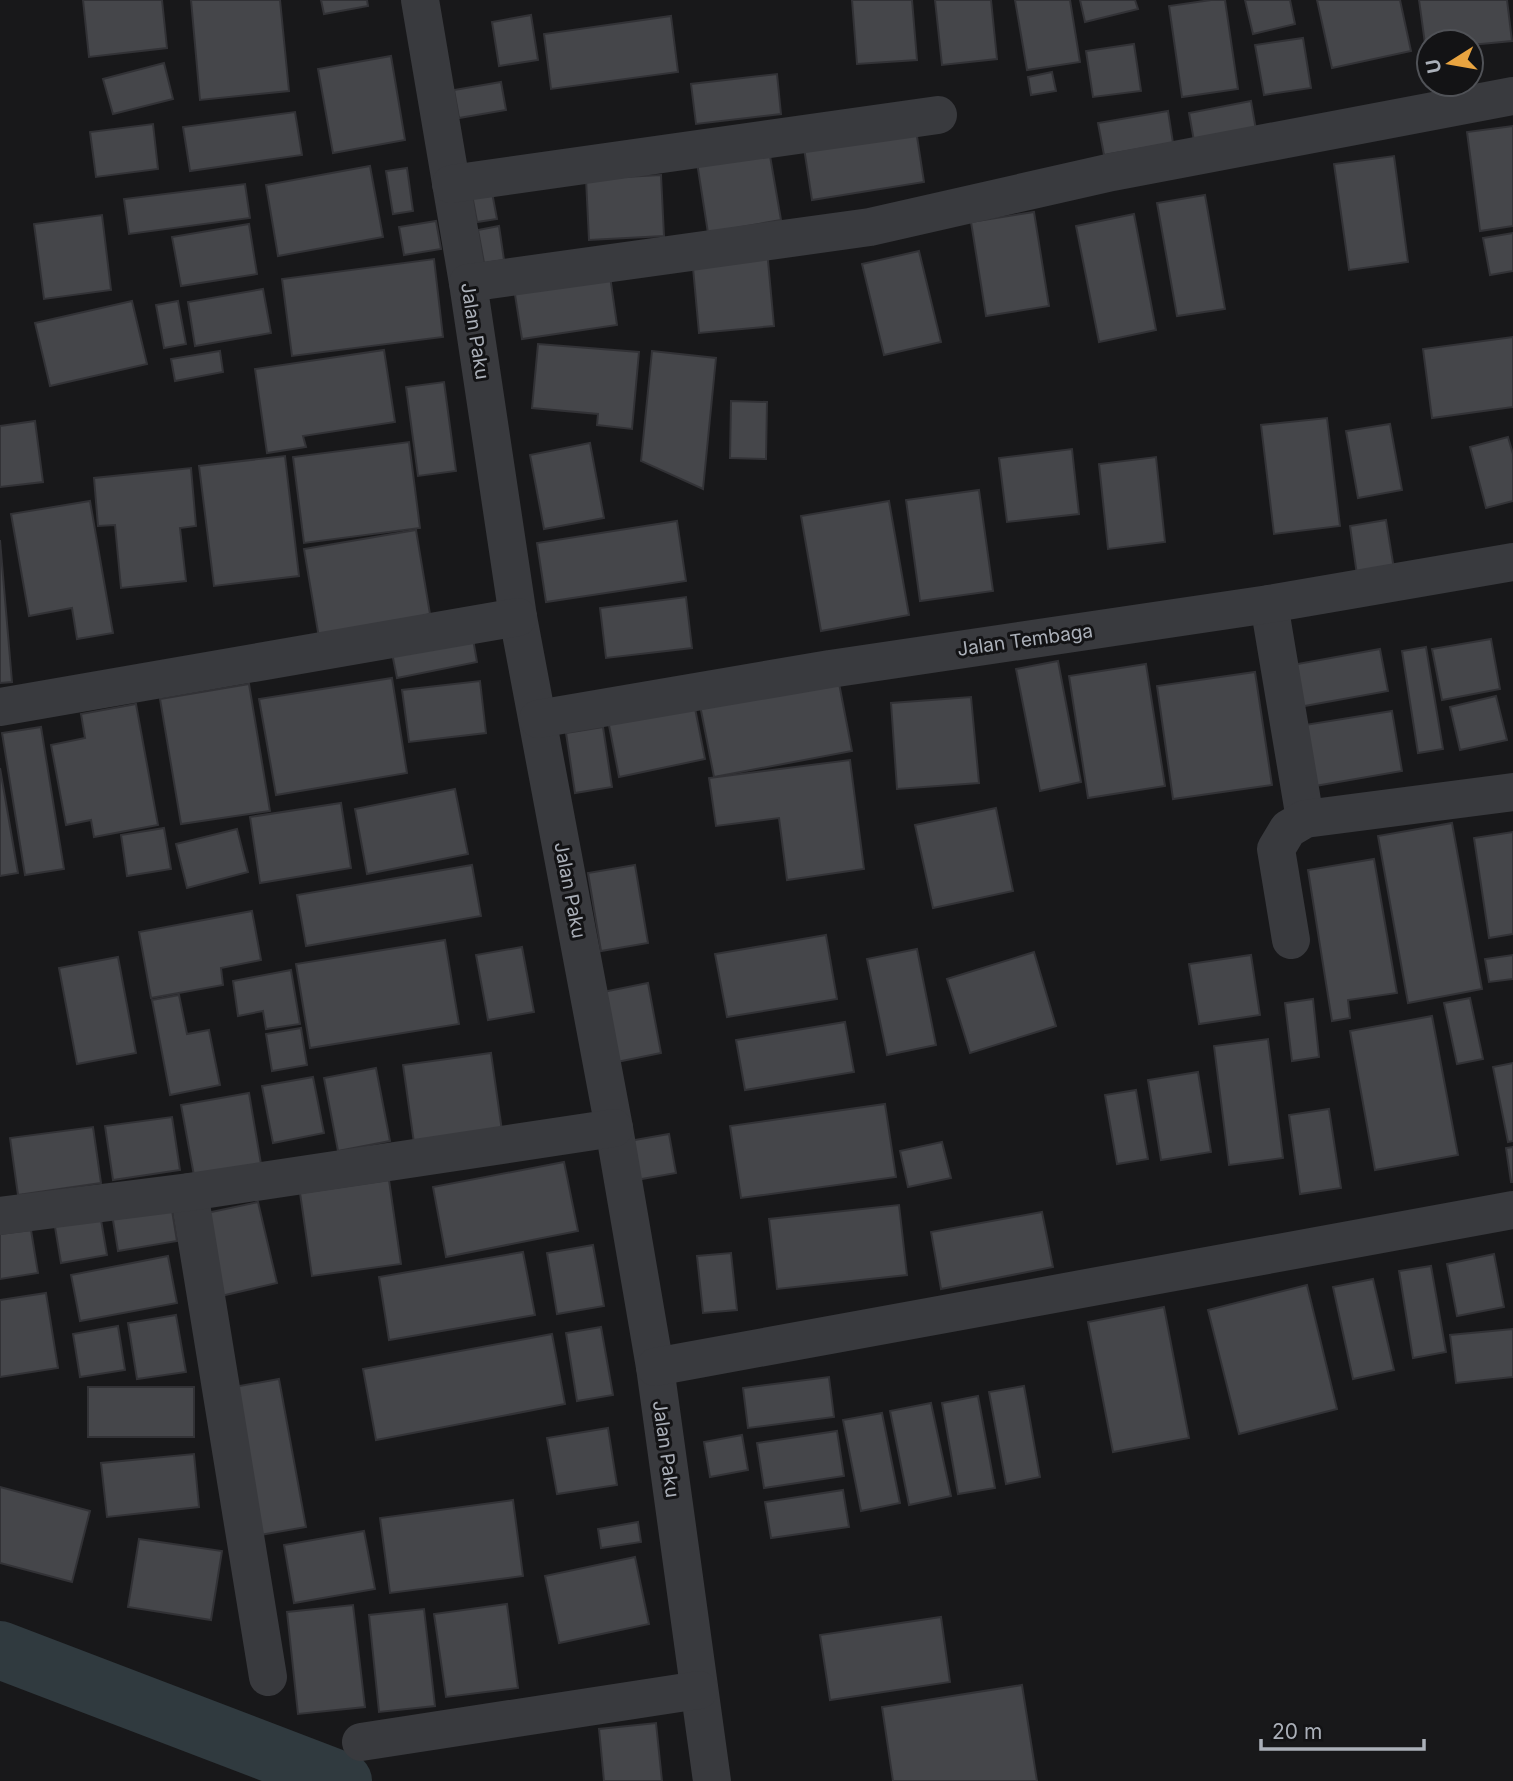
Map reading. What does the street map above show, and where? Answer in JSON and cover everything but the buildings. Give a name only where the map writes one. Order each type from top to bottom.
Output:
[{"type":"street","name":"Jalan Paku","points":[[420,0],[468,283],[518,617],[614,1128],[655,1367],[711,1777]]},
{"type":"street","points":[[468,283],[870,227],[1112,172],[1513,96]]},
{"type":"street","points":[[451,184],[937,114]]},
{"type":"street","name":"Jalan Tembaga","points":[[538,719],[830,669],[1269,604],[1513,562]]},
{"type":"street","points":[[1269,604],[1305,819]]},
{"type":"street","points":[[0,707],[518,617]]},
{"type":"street","points":[[1291,940],[1276,849],[1288,829],[1305,819],[1513,792]]},
{"type":"street","points":[[0,1216],[189,1192],[614,1128]]},
{"type":"street","points":[[189,1192],[268,1677]]},
{"type":"street","points":[[655,1367],[1513,1210]]},
{"type":"street","points":[[361,1742],[699,1690]]},
{"type":"waterway","points":[[0,1650],[343,1781]]}]
